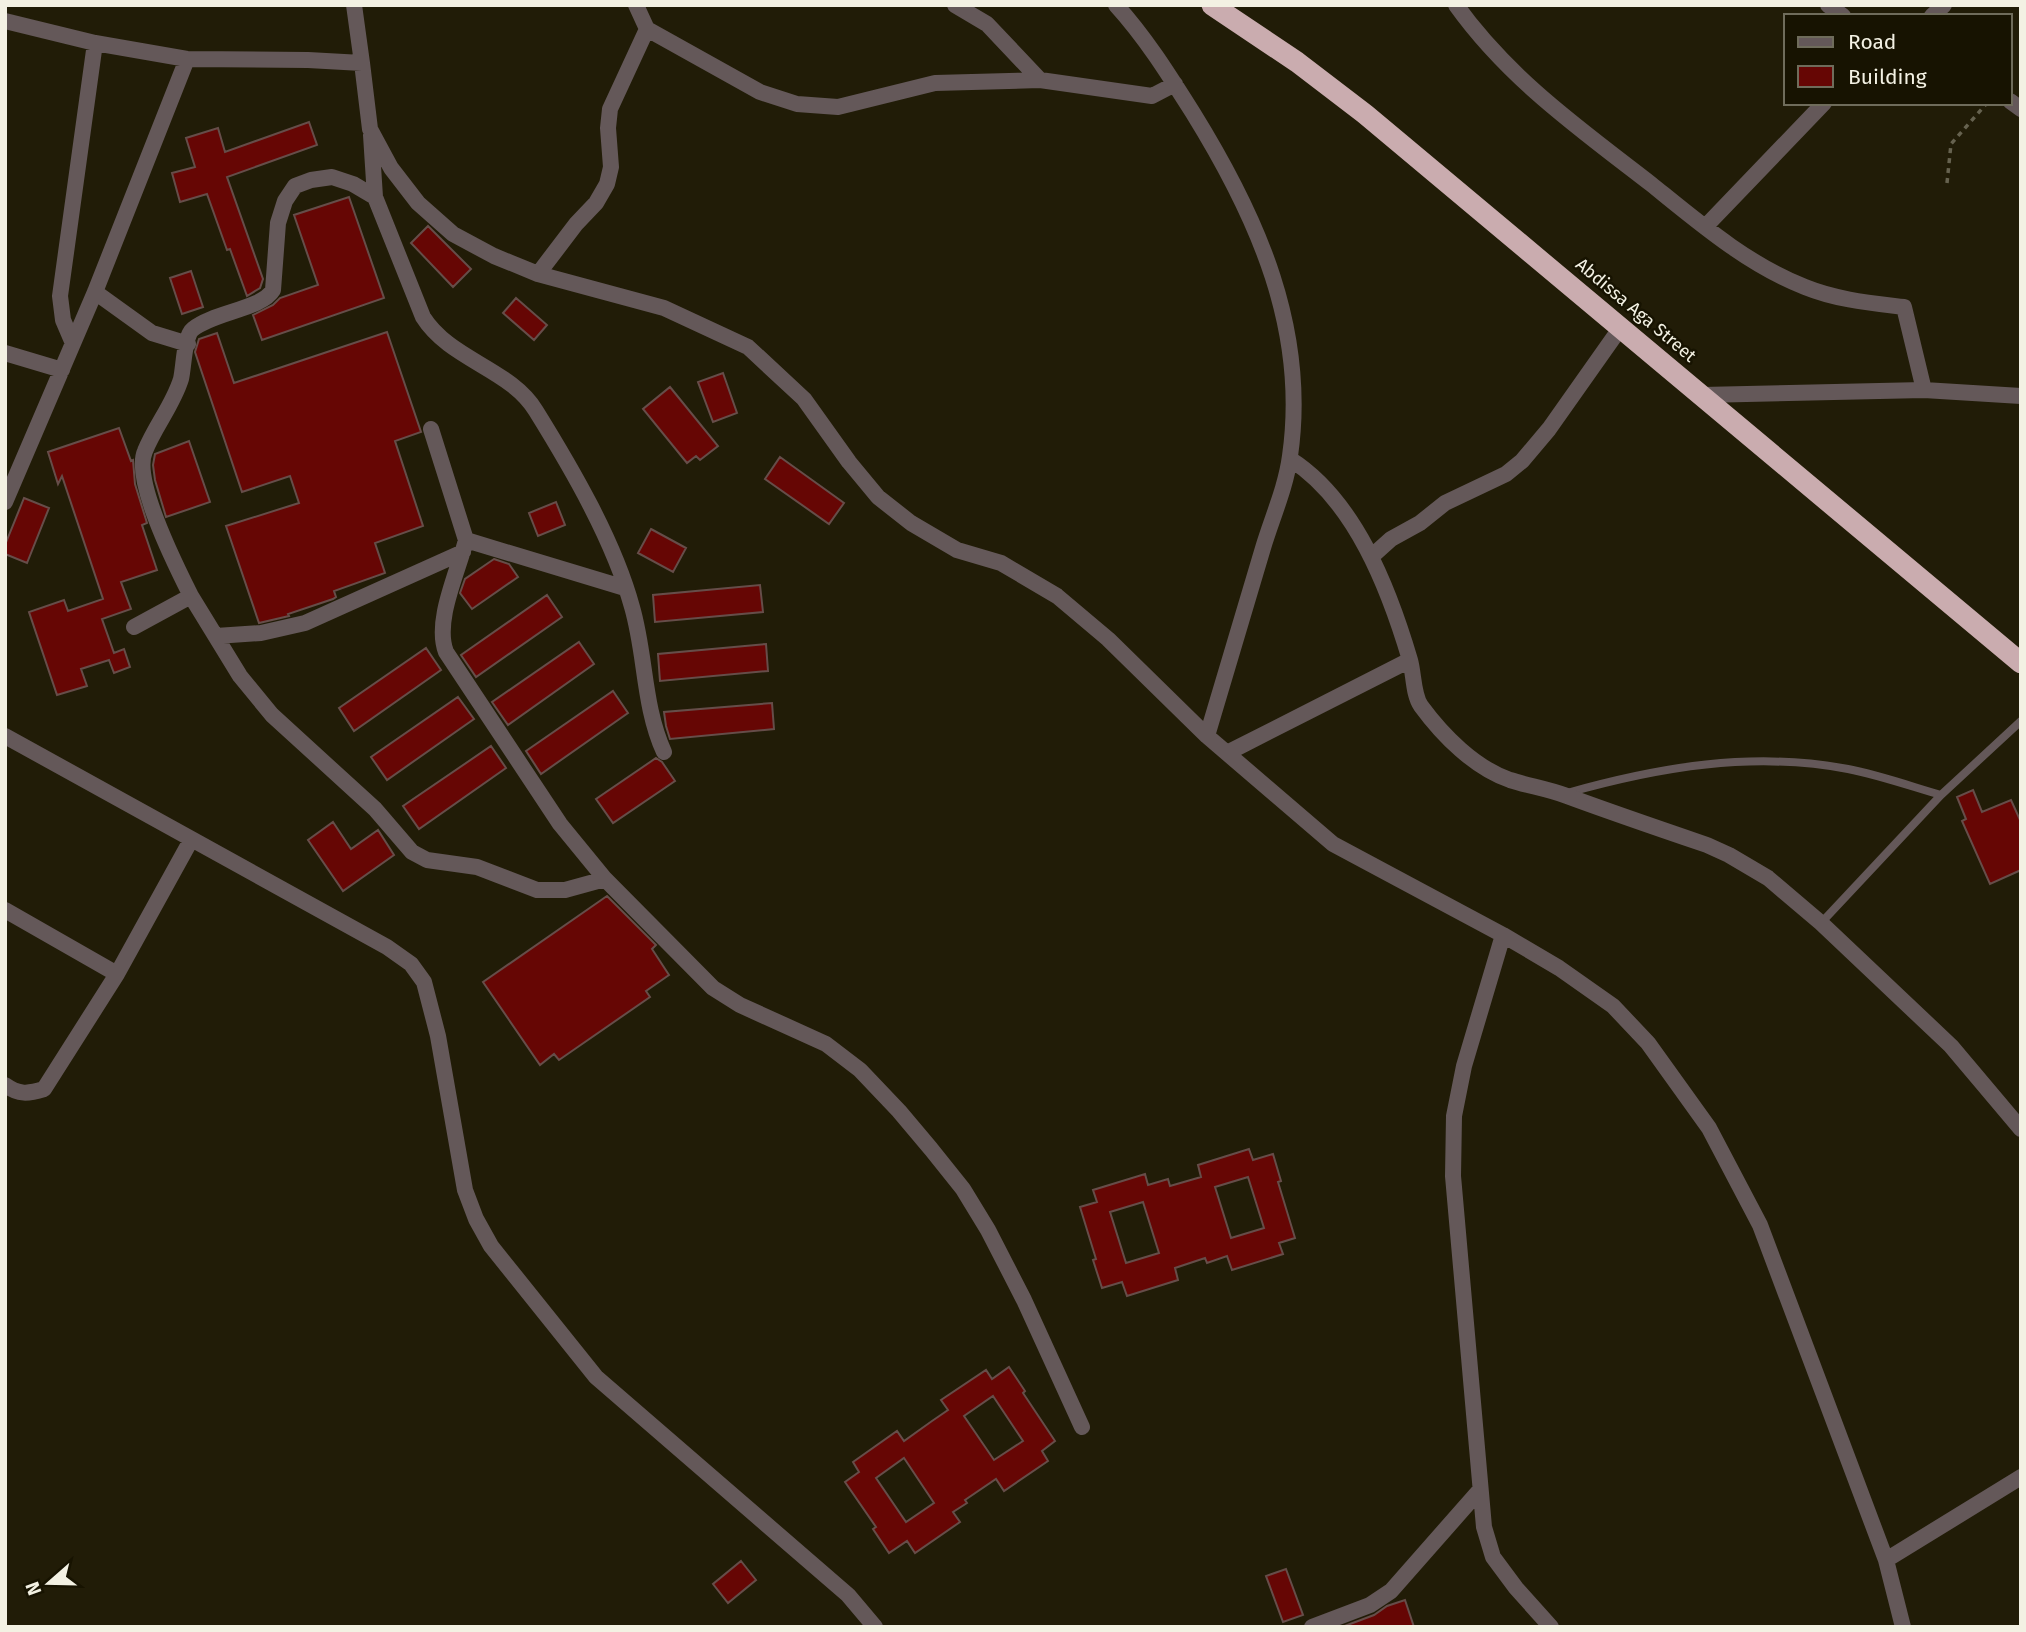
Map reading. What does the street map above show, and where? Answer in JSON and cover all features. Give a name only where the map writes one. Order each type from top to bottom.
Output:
[{"type":"highway","name":"Abdissa Aga Street","points":[[1212,5],[1297,62],[1365,114],[2021,663]]},
{"type":"street","points":[[354,5],[370,129],[375,197],[423,317],[433,333],[518,389],[534,407],[571,469],[602,531],[625,588],[636,624],[649,707],[664,752]]},
{"type":"street","points":[[636,5],[647,29],[760,92],[797,104],[838,107],[935,83],[1040,80],[1152,96],[1175,84]]},
{"type":"street","points":[[955,5],[987,24],[1040,80]]},
{"type":"street","points":[[1116,5],[1139,32],[1175,84],[1238,192],[1278,289],[1293,362],[1294,414],[1290,459],[1207,736]]},
{"type":"street","points":[[1455,5],[1486,43],[1534,93],[1738,250],[1804,287],[1847,299],[1904,307],[1924,390]]},
{"type":"street","points":[[5,21],[95,43],[187,59],[362,63]]},
{"type":"street","points":[[538,274],[576,224],[596,203],[607,184],[611,167],[608,128],[610,109],[647,29]]},
{"type":"street","points":[[72,341],[63,320],[60,296],[95,43]]},
{"type":"street","points":[[5,502],[62,370],[187,59]]},
{"type":"street","points":[[1705,227],[1822,105]]},
{"type":"street","points":[[370,129],[391,169],[418,202],[453,234],[494,256],[538,274],[664,309],[748,346],[804,399],[878,497],[911,523],[957,550],[1000,564],[1056,596],[1108,639],[1207,736],[1333,844],[1503,935],[1559,968],[1613,1006],[1648,1043],[1709,1128],[1760,1224],[1886,1560],[1903,1627]]},
{"type":"street","points":[[375,197],[354,184],[332,177],[295,186],[285,201],[278,223],[274,290],[269,297],[228,311],[188,333],[181,380],[143,454],[145,480],[153,511],[191,596],[240,676],[272,715],[375,809],[412,852],[427,860],[477,867],[537,890],[565,890],[605,879]]},
{"type":"street","points":[[94,292],[152,333],[188,344]]},
{"type":"street","points":[[1371,557],[1391,539],[1420,523],[1446,503],[1506,474],[1522,461],[1549,429],[1621,327]]},
{"type":"street","points":[[5,353],[62,370]]},
{"type":"street","points":[[1702,395],[1924,390],[2021,396]]},
{"type":"street","points":[[431,429],[464,546],[442,624],[441,639],[446,652],[560,824],[605,879],[713,988],[740,1005],[827,1044],[860,1070],[899,1111],[963,1189],[988,1230],[1024,1300],[1082,1427]]},
{"type":"street","points":[[1290,459],[1317,479],[1329,493],[1371,557],[1379,571],[1410,660],[1419,704],[1458,747],[1479,764],[1508,779],[1563,794],[1707,845],[1768,878],[1821,923],[1951,1046],[2021,1129]]},
{"type":"street","points":[[216,636],[261,633],[305,623],[464,546],[625,588]]},
{"type":"street","points":[[134,627],[191,596]]},
{"type":"street","points":[[1227,753],[1410,660]]},
{"type":"street","points":[[5,736],[387,947],[411,964],[424,982],[438,1036],[465,1190],[476,1219],[491,1246],[596,1377],[848,1595],[875,1627]]},
{"type":"street","points":[[5,1086],[15,1093],[31,1093],[44,1089],[117,974],[191,840]]},
{"type":"street","points":[[5,910],[117,974]]},
{"type":"street","points":[[1503,935],[1464,1066],[1454,1116],[1453,1176],[1484,1527],[1493,1557],[1551,1627]]},
{"type":"street","points":[[1886,1560],[2021,1477]]},
{"type":"street","points":[[1312,1627],[1370,1605],[1391,1591],[1479,1491]]},
{"type":"lane","points":[[1821,923],[1941,795],[2021,721]]},
{"type":"lane","points":[[1563,794],[1664,769],[1735,761],[1780,761],[1850,769],[1941,795]]},
{"type":"path","points":[[1947,183],[1951,144],[1985,105]]},
{"type":"building","points":[[309,122],[317,145],[227,177],[263,279],[260,288],[247,296],[207,194],[180,202],[172,173],[195,167],[186,138],[218,128],[225,152]]},
{"type":"building","points":[[349,197],[384,298],[262,340],[253,315],[273,305],[280,298],[318,285],[294,215]]},
{"type":"building","points":[[428,226],[471,269],[453,287],[411,243]]},
{"type":"building","points":[[191,271],[203,307],[182,314],[170,278]]},
{"type":"building","points":[[516,298],[547,325],[534,340],[503,313]]},
{"type":"building","points":[[387,332],[421,432],[395,441],[423,526],[375,543],[385,573],[334,591],[336,597],[333,599],[288,614],[289,616],[259,623],[226,526],[299,503],[290,476],[242,492],[195,352],[199,339],[217,333],[234,383]]},
{"type":"building","points":[[723,373],[737,413],[713,422],[698,382]]},
{"type":"building","points":[[670,387],[718,446],[700,460],[696,456],[687,463],[643,409]]},
{"type":"building","points":[[119,428],[131,461],[133,460],[135,484],[147,523],[142,525],[157,570],[121,582],[131,609],[102,619],[114,653],[124,649],[130,667],[114,673],[109,660],[81,669],[87,686],[57,695],[29,612],[64,600],[68,611],[103,599],[62,476],[58,484],[48,452]]},
{"type":"building","points":[[189,441],[210,502],[166,517],[155,480],[155,454]]},
{"type":"building","points":[[780,457],[844,503],[829,524],[765,479]]},
{"type":"building","points":[[24,498],[49,508],[27,563],[5,554],[5,545]]},
{"type":"building","points":[[556,502],[565,525],[538,536],[529,513]]},
{"type":"building","points":[[651,529],[686,548],[673,572],[638,553]]},
{"type":"building","points":[[494,559],[509,564],[518,577],[472,609],[460,593],[465,579]]},
{"type":"building","points":[[760,585],[763,612],[655,622],[653,595]]},
{"type":"building","points":[[547,595],[562,617],[476,677],[461,655]]},
{"type":"building","points":[[579,642],[594,664],[508,725],[492,702]]},
{"type":"building","points":[[766,644],[768,671],[660,681],[658,654]]},
{"type":"building","points":[[426,648],[441,670],[354,731],[339,708]]},
{"type":"building","points":[[613,691],[628,713],[541,774],[526,751]]},
{"type":"building","points":[[458,697],[474,719],[387,780],[371,757]]},
{"type":"building","points":[[772,703],[774,729],[670,739],[666,726],[664,712]]},
{"type":"building","points":[[491,746],[506,768],[419,829],[403,806]]},
{"type":"building","points":[[656,758],[675,781],[613,823],[596,799]]},
{"type":"building","points":[[1973,790],[1982,812],[2011,800],[2021,822],[2021,870],[1990,884],[1962,821],[1966,819],[1957,797]]},
{"type":"building","points":[[333,822],[351,849],[378,830],[394,855],[343,891],[308,840]]},
{"type":"building","points":[[607,896],[656,945],[652,949],[669,975],[646,991],[650,997],[559,1060],[554,1054],[540,1065],[483,982]]},
{"type":"building","points":[[1249,1149],[1253,1160],[1273,1154],[1281,1181],[1278,1182],[1295,1238],[1279,1243],[1283,1254],[1232,1270],[1227,1256],[1207,1263],[1205,1258],[1175,1268],[1178,1280],[1127,1296],[1122,1282],[1102,1288],[1080,1207],[1097,1202],[1093,1190],[1145,1174],[1148,1185],[1168,1179],[1170,1186],[1201,1177],[1198,1165]],"holes":[[[1248,1177],[1264,1228],[1231,1238],[1215,1187]],[[1143,1202],[1159,1253],[1126,1263],[1110,1212]]]},
{"type":"building","points":[[1009,1367],[1055,1441],[1042,1451],[1048,1461],[1004,1491],[996,1479],[965,1500],[967,1503],[953,1512],[960,1522],[915,1553],[907,1541],[889,1553],[873,1529],[876,1527],[845,1482],[859,1472],[853,1462],[897,1431],[904,1441],[948,1410],[941,1400],[986,1370],[992,1379]],"holes":[[[993,1396],[1023,1441],[994,1460],[964,1416]],[[904,1458],[934,1503],[906,1522],[876,1478]]]},
{"type":"building","points":[[741,1561],[756,1580],[728,1603],[713,1584]]},
{"type":"building","points":[[1286,1569],[1303,1615],[1283,1622],[1266,1576]]},
{"type":"building","points":[[1405,1600],[1414,1627],[1342,1627],[1374,1615],[1387,1606]]}]
